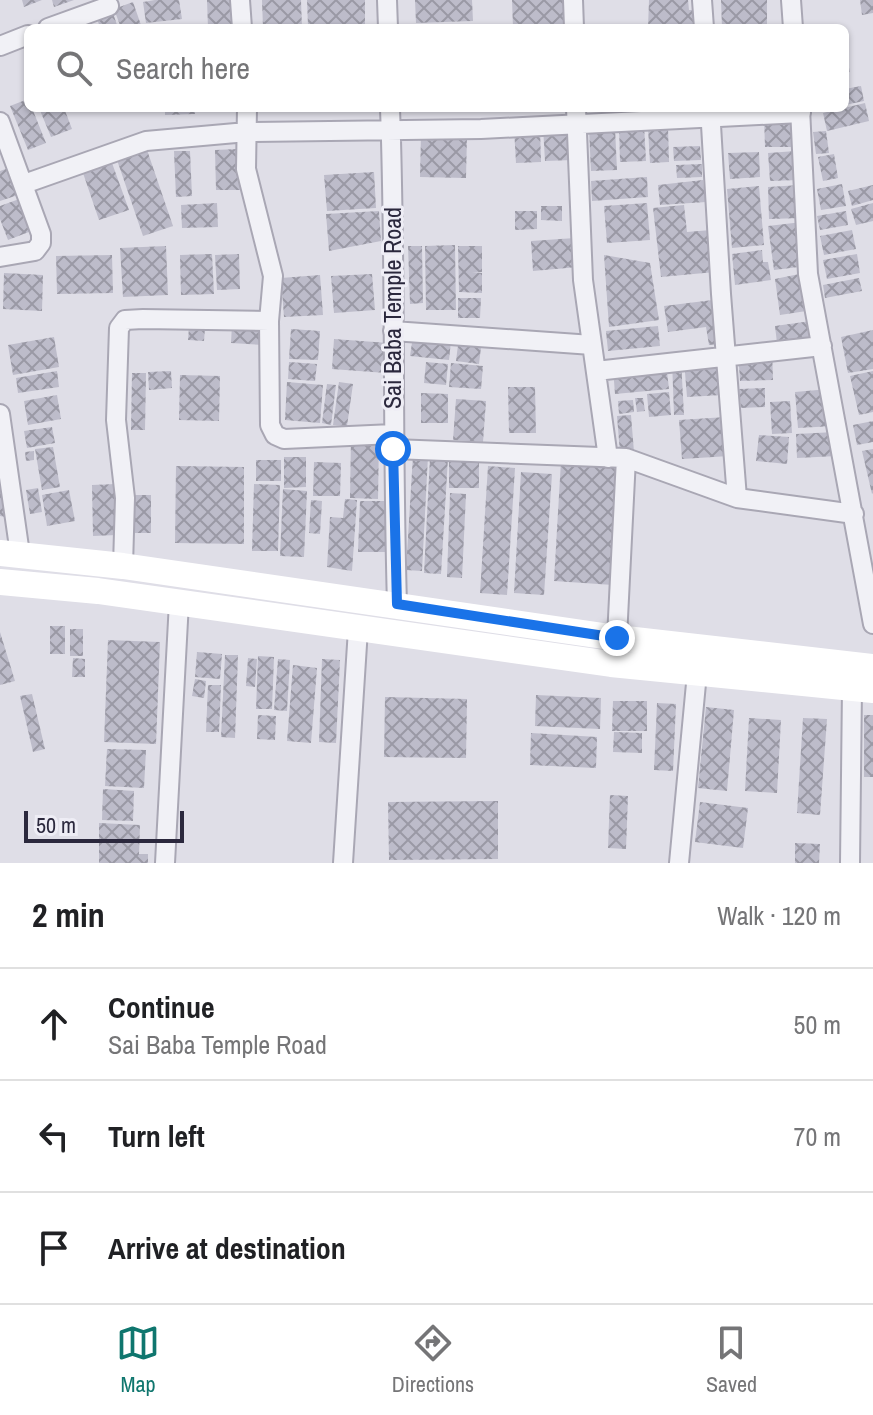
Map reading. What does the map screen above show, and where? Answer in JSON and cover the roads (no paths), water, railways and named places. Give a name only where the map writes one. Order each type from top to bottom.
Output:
[{"type":"main road","points":[[10,554],[123,566],[617,638],[873,667]]},
{"type":"main road","points":[[0,582],[179,602],[611,664],[862,689]]},
{"type":"street","points":[[240,0],[242,24]]},
{"type":"street","points":[[387,0],[388,24]]},
{"type":"street","points":[[573,0],[574,24]]},
{"type":"street","points":[[702,0],[704,24]]},
{"type":"street","points":[[791,0],[793,24]]},
{"type":"street","points":[[59,24],[109,6]]},
{"type":"street","points":[[0,46],[24,37]]},
{"type":"street","points":[[247,112],[246,169],[273,276],[269,321],[270,425],[275,435],[284,439],[393,441],[617,458],[737,498],[854,514]]},
{"type":"street","name":"Sai Baba Temple Road","points":[[390,112],[397,604]]},
{"type":"street","points":[[24,184],[146,141],[247,132],[391,131],[576,116],[740,112]]},
{"type":"street","points":[[800,112],[808,274],[854,514],[866,540],[873,624]]},
{"type":"street","points":[[710,113],[737,498]]},
{"type":"street","points":[[576,116],[583,280],[596,371],[617,458],[617,638]]},
{"type":"street","points":[[0,122],[41,234],[41,243],[35,251],[0,257]]},
{"type":"street","points":[[123,566],[125,498],[116,420],[119,328],[125,320],[143,319],[269,321]]},
{"type":"street","points":[[393,331],[592,345]]},
{"type":"street","points":[[596,371],[822,346]]},
{"type":"street","points":[[0,414],[10,554]]},
{"type":"street","points":[[165,863],[179,602]]},
{"type":"street","points":[[343,863],[358,629]]},
{"type":"street","points":[[679,863],[697,673]]},
{"type":"street","points":[[850,863],[862,689]]}]
